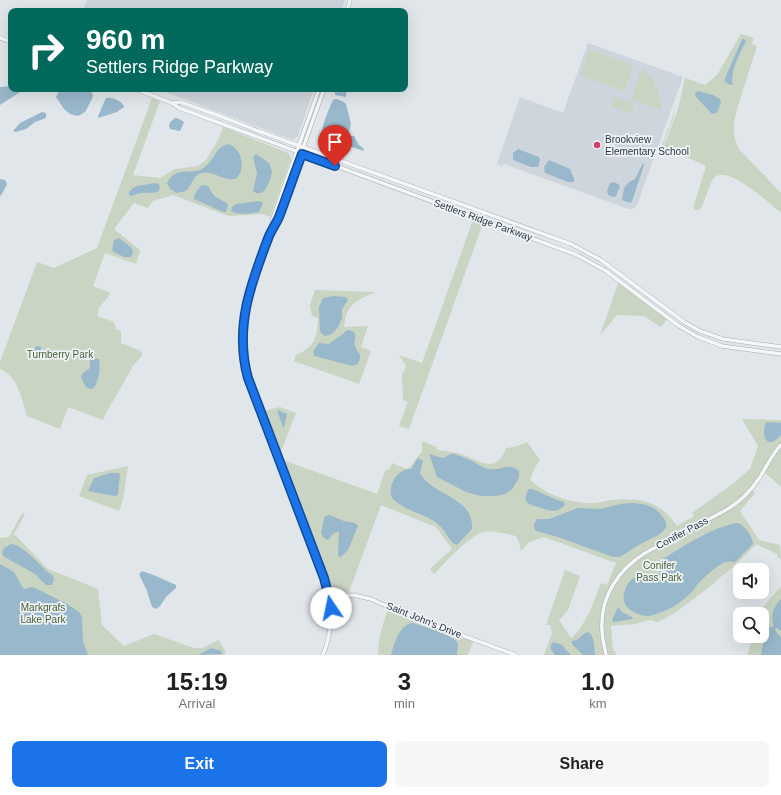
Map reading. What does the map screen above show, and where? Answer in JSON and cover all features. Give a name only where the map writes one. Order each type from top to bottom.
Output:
[{"type":"street","name":"Settlers Ridge Parkway","points":[[142,92],[179,108],[577,255],[606,271],[688,332],[707,341],[722,346],[781,354]]},
{"type":"street","points":[[318,92],[276,211],[270,235],[250,292],[245,310],[242,341],[245,365],[251,386],[324,578],[329,597],[330,626],[327,644],[323,655]]},
{"type":"street","points":[[270,235],[302,154],[323,92]]},
{"type":"street","name":"Settlers Ridge Parkway","points":[[172,104],[180,102],[571,244],[601,260],[684,322],[709,335],[731,341],[781,348]]},
{"type":"street","name":"Conifer Pass","points":[[606,655],[602,631],[604,609],[611,587],[621,572],[632,561],[644,553],[726,510],[738,502],[753,486],[772,455],[781,445]]},
{"type":"street","name":"Saint John's Drive","points":[[329,597],[353,595],[371,599],[404,614],[516,655]]},
{"type":"shaded area","points":[[87,0],[345,0],[342,8],[84,8]]},
{"type":"shaded area","points":[[588,43],[683,77],[637,205],[633,209],[629,209],[504,164],[502,166],[497,164],[520,97],[563,113]]},
{"type":"shaded area","points":[[165,92],[313,92],[298,136],[293,140]]},
{"type":"green space","points":[[741,34],[754,38],[752,44],[757,46],[737,109],[734,123],[736,142],[739,149],[781,193],[781,213],[739,181],[730,176],[721,175],[713,179],[701,208],[695,210],[693,208],[706,166],[663,149],[678,109],[685,78],[705,85],[717,75]]},
{"type":"green space","points":[[589,49],[633,65],[624,91],[580,75]]},
{"type":"green space","points":[[642,68],[654,82],[660,98],[661,110],[633,100],[632,97]]},
{"type":"green space","points":[[614,97],[634,104],[631,113],[611,106]]},
{"type":"green space","name":"Turnberry Park","points":[[152,98],[160,101],[133,175],[160,178],[175,169],[198,166],[206,160],[218,140],[223,127],[288,153],[291,159],[270,217],[263,214],[228,216],[173,195],[153,201],[148,208],[134,203],[114,229],[140,250],[136,264],[105,253],[93,286],[111,293],[99,308],[97,316],[114,322],[116,329],[121,331],[121,343],[139,350],[143,354],[133,366],[103,420],[68,407],[60,429],[27,416],[15,383],[6,372],[0,369],[0,362],[37,262],[54,268],[97,248]]},
{"type":"green space","points":[[675,113],[662,149],[661,148]]},
{"type":"green space","points":[[473,220],[483,223],[409,429],[399,426],[408,402],[403,400],[402,374],[406,366],[399,355],[422,363]]},
{"type":"green space","points":[[619,281],[668,318],[661,327],[644,316],[617,315],[600,335]]},
{"type":"green space","points":[[315,290],[375,292],[357,301],[349,309],[345,320],[344,327],[368,326],[361,347],[371,351],[359,384],[294,361],[296,355],[307,349],[314,341],[316,336],[318,318],[312,316],[310,305]]},
{"type":"green space","points":[[280,407],[296,413],[280,454],[264,411]]},
{"type":"green space","name":"Conifer Pass Park","points":[[742,419],[781,420],[781,487],[763,471],[751,490],[755,493],[740,511],[759,540],[780,545],[781,560],[777,554],[756,544],[737,563],[733,563],[733,566],[708,588],[665,619],[657,622],[649,620],[635,624],[611,626],[613,651],[615,651],[616,655],[544,655],[552,633],[550,625],[546,625],[565,570],[580,576],[568,610],[559,620],[571,638],[580,629],[590,611],[601,583],[607,585],[616,563],[544,537],[529,542],[521,551],[516,536],[494,532],[481,533],[463,545],[434,574],[430,569],[452,549],[436,527],[381,505],[349,592],[332,592],[283,460],[377,494],[385,471],[389,469],[392,463],[407,469],[410,467],[422,451],[422,441],[437,447],[436,449],[461,454],[487,464],[497,462],[502,457],[506,448],[515,447],[527,442],[540,460],[534,469],[530,480],[549,493],[563,499],[586,503],[633,499],[650,503],[664,511],[677,526],[694,516],[692,513],[734,483],[750,469],[758,446]]},
{"type":"green space","points":[[128,466],[123,500],[119,511],[79,496],[87,475]]},
{"type":"green space","name":"Markgrafs Lake Park","points":[[22,513],[25,514],[14,534],[48,569],[98,589],[102,625],[124,646],[154,634],[194,648],[202,648],[219,640],[226,653],[224,655],[0,655],[0,538],[9,537]]},
{"type":"green space","points":[[781,586],[781,655],[747,655],[752,643],[769,643],[769,607],[763,607]]},
{"type":"green space","points":[[389,607],[474,640],[468,655],[378,655],[381,631]]},
{"type":"water","points":[[742,39],[746,41],[734,69],[732,80],[733,84],[730,85],[724,81]]},
{"type":"water","points":[[8,86],[8,92],[20,92],[0,105],[0,87]]},
{"type":"water","points":[[698,91],[713,95],[720,99],[721,102],[717,113],[712,114],[696,97],[695,93]]},
{"type":"water","points":[[58,92],[91,92],[93,95],[85,112],[78,116],[70,114],[64,109],[56,97]]},
{"type":"water","points":[[335,92],[347,92],[346,97],[335,95]]},
{"type":"water","points":[[106,98],[116,99],[124,107],[117,112],[98,118],[98,116]]},
{"type":"water","points":[[336,99],[346,104],[351,124],[349,132],[336,142],[321,136],[327,113],[333,100]]},
{"type":"water","points":[[42,112],[46,113],[46,118],[35,122],[26,129],[16,132],[13,131],[20,123]]},
{"type":"water","points":[[175,118],[184,122],[180,131],[170,129],[170,122]]},
{"type":"water","points":[[348,136],[354,136],[364,151],[342,144]]},
{"type":"water","points":[[228,144],[237,150],[241,159],[242,164],[240,174],[237,178],[227,179],[212,174],[202,173],[197,175],[186,191],[177,193],[170,189],[167,183],[176,173],[192,172],[203,169],[221,147]]},
{"type":"water","points":[[518,149],[539,157],[540,160],[538,167],[531,167],[513,160],[513,153]]},
{"type":"water","points":[[256,154],[269,163],[272,171],[267,187],[261,193],[253,191],[257,173],[253,157]]},
{"type":"water","points":[[549,160],[570,169],[574,182],[568,182],[545,173],[544,167]]},
{"type":"water","points":[[643,163],[644,165],[632,201],[630,203],[622,200],[624,188],[629,182],[635,179]]},
{"type":"water","points":[[0,179],[5,180],[7,184],[0,196]]},
{"type":"water","points":[[614,182],[620,186],[616,196],[613,197],[608,195],[607,191],[610,183]]},
{"type":"water","points":[[155,183],[159,184],[160,188],[157,192],[141,193],[132,196],[129,195],[129,192],[137,186]]},
{"type":"water","points":[[203,185],[208,186],[215,196],[228,204],[226,212],[194,199],[197,191]]},
{"type":"water","points":[[260,201],[263,203],[259,212],[240,214],[231,211],[232,207],[236,204]]},
{"type":"water","points":[[119,238],[132,248],[133,252],[131,257],[124,257],[112,251],[114,240]]},
{"type":"water","points":[[333,296],[346,297],[348,300],[342,309],[342,318],[338,327],[332,334],[325,336],[320,331],[319,307],[323,298]]},
{"type":"water","points":[[348,330],[354,332],[355,334],[355,346],[360,355],[358,364],[353,366],[314,356],[313,351],[319,343],[329,344]]},
{"type":"water","points":[[37,346],[41,347],[41,353],[38,359],[34,359],[31,357],[31,352]]},
{"type":"water","points":[[92,358],[99,359],[100,370],[96,385],[94,388],[90,389],[85,386],[81,377],[83,373],[90,368],[90,360]]},
{"type":"water","points":[[278,410],[287,414],[284,428],[278,413]]},
{"type":"water","points":[[767,422],[781,423],[781,435],[773,442],[767,441],[764,436],[764,430]]},
{"type":"water","points":[[429,454],[443,458],[454,454],[489,469],[512,467],[519,471],[519,478],[512,489],[505,494],[496,496],[481,496],[466,492],[437,477]]},
{"type":"water","points":[[418,458],[423,461],[420,473],[426,481],[460,503],[467,510],[471,518],[472,529],[457,545],[453,543],[442,528],[435,522],[404,507],[392,498],[391,486],[395,478],[406,469],[411,469]]},
{"type":"water","points":[[110,473],[120,474],[118,495],[114,496],[88,491],[94,478]]},
{"type":"water","points":[[529,489],[564,502],[565,505],[558,510],[552,511],[530,504],[525,499]]},
{"type":"water","points":[[632,503],[645,505],[656,509],[665,520],[666,528],[660,534],[619,557],[613,557],[558,537],[536,531],[534,528],[534,524],[537,519],[549,519],[578,508],[601,509],[620,504]]},
{"type":"water","points":[[329,515],[344,521],[355,523],[358,526],[348,550],[341,557],[338,556],[339,531],[333,534],[328,540],[321,534],[324,518]]},
{"type":"water","points":[[739,523],[748,532],[753,544],[735,562],[727,562],[719,565],[683,600],[664,611],[646,616],[636,613],[627,607],[624,600],[624,591],[631,580],[634,578],[653,581],[660,572],[659,561],[709,532]]},
{"type":"water","points":[[11,544],[22,548],[53,576],[54,579],[52,585],[46,585],[35,574],[3,556],[2,553],[4,548]]},
{"type":"water","points":[[0,564],[14,572],[23,588],[35,588],[67,604],[79,612],[82,617],[83,641],[88,655],[0,655]]},
{"type":"water","points":[[142,571],[176,585],[176,588],[156,609],[152,607],[147,591],[139,574]]},
{"type":"water","points":[[781,599],[781,631],[777,628],[775,629],[781,637],[781,655],[761,655],[763,643],[769,643],[769,627],[774,626],[772,619],[776,605]]},
{"type":"water","points":[[618,607],[622,612],[633,619],[614,622],[612,620]]},
{"type":"water","points":[[413,623],[454,639],[458,644],[457,655],[391,655],[401,631],[408,624]]},
{"type":"water","points":[[588,632],[593,639],[595,655],[583,655],[572,644],[572,641],[577,640]]},
{"type":"water","points":[[553,642],[562,645],[571,655],[555,655],[550,647]]},
{"type":"water","points":[[211,648],[221,651],[222,654],[198,655]]},
{"type":"place","name":"Brookview Elementary School","points":[[597,145]]},
{"type":"route","points":[[331,608],[324,578],[248,378],[242,344],[242,333],[247,299],[302,154],[335,166]]}]
